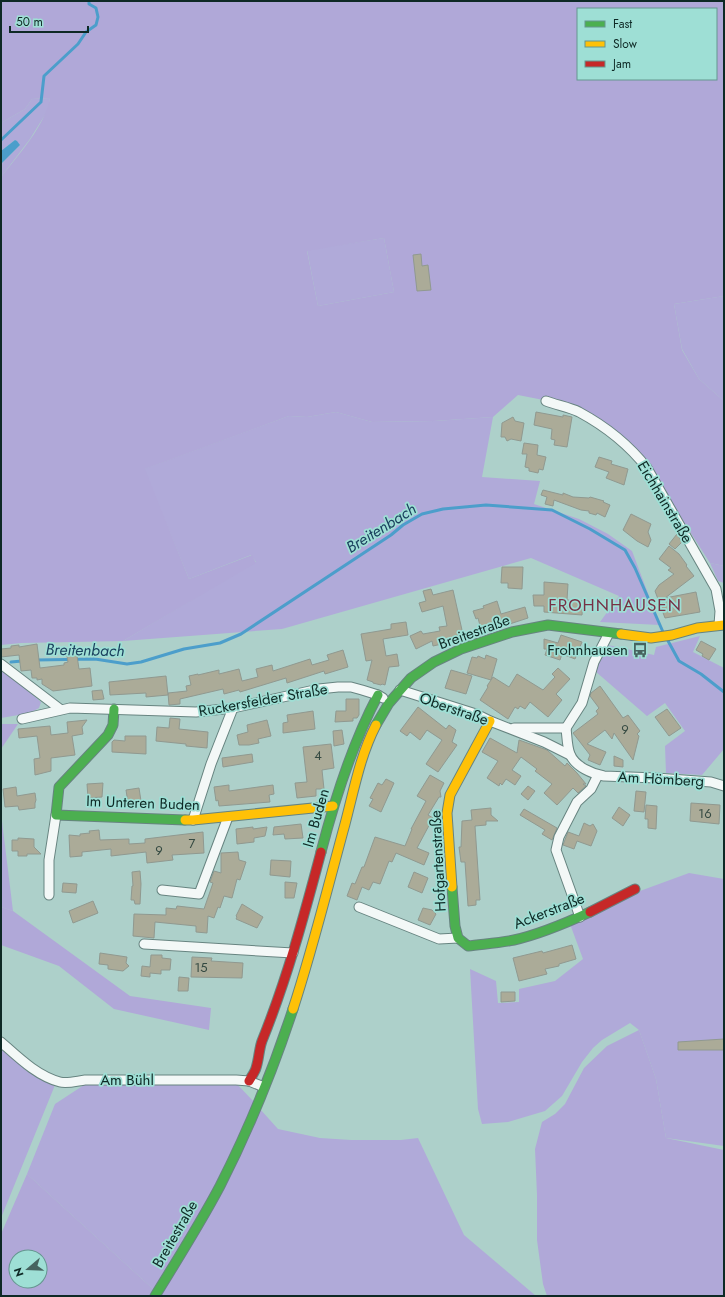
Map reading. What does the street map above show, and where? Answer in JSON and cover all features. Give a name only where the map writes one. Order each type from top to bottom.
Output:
[{"type":"street","name":"Eichhainstraße","points":[[546,401],[577,411],[601,426],[635,452],[647,468],[716,589],[722,625]]},
{"type":"street","name":"Breitestraße","points":[[155,1296],[219,1186],[239,1146],[291,1019],[359,770],[375,726],[389,703],[411,678],[427,665],[443,656],[516,631],[533,627],[548,625],[651,638],[672,635],[697,628],[722,625]]},
{"type":"street","points":[[570,755],[566,728],[582,703],[594,662],[609,633]]},
{"type":"street","points":[[1,664],[60,709]]},
{"type":"street","name":"Ruckersfelder Straße","points":[[22,719],[60,709],[70,708],[196,712],[233,708],[319,689],[338,687],[351,687],[378,695],[389,703]]},
{"type":"street","name":"Oberstraße","points":[[400,690],[476,714],[570,755]]},
{"type":"street","name":"Im Buden","points":[[249,1081],[256,1068],[261,1043],[288,971],[305,914],[332,806],[364,722],[378,695]]},
{"type":"street","points":[[193,820],[211,764],[233,708]]},
{"type":"street","points":[[49,895],[49,860],[59,787],[108,735],[113,724],[114,709]]},
{"type":"street","name":"Hofgartenstraße","points":[[359,907],[439,939],[458,938],[455,926],[447,813],[450,795],[490,721]]},
{"type":"street","name":"Oberstraße","points":[[509,728],[566,728]]},
{"type":"street","name":"Am Hömberg","points":[[570,755],[580,765],[598,775],[711,782],[724,786]]},
{"type":"street","name":"Am Hömberg","points":[[580,917],[556,850],[559,837],[577,802],[591,789],[598,775]]},
{"type":"street","name":"Im Unteren Buden","points":[[56,815],[193,820],[332,806]]},
{"type":"street","points":[[162,890],[199,894],[228,817]]},
{"type":"street","name":"Ackerstraße","points":[[458,938],[468,946],[514,940],[580,917],[635,889]]},
{"type":"street","points":[[144,944],[293,953]]},
{"type":"street","name":"Am Bühl","points":[[1,1042],[29,1066],[61,1083],[84,1080],[236,1080],[249,1081],[264,1087]]},
{"type":"shaded area","points":[[1,1],[724,1],[724,296],[674,304],[682,350],[699,379],[724,401],[724,566],[710,563],[639,452],[579,407],[518,395],[493,417],[434,421],[372,422],[336,412],[307,417],[289,416],[145,469],[189,579],[252,555],[256,563],[123,641],[21,643],[1,645],[1,177],[37,130],[43,119],[50,98],[32,99],[25,109],[1,123]],"holes":[[[384,238],[394,292],[318,306],[307,251]]]},
{"type":"shaded area","points":[[50,98],[48,110],[30,139],[1,177],[1,164],[20,145],[15,140],[1,151],[1,123],[25,109],[32,99]]},
{"type":"shaded area","points":[[384,238],[394,292],[318,306],[307,250]]},
{"type":"shaded area","points":[[724,296],[724,401],[699,379],[682,349],[674,304]]},
{"type":"shaded area","points":[[336,412],[372,422],[434,421],[493,417],[482,477],[540,481],[534,504],[579,519],[608,534],[632,551],[660,625],[600,622],[619,596],[531,558],[282,629],[123,641],[256,562],[251,555],[189,579],[144,469],[289,416],[307,417]]},
{"type":"shaded area","points":[[710,563],[724,566],[724,583],[718,581]]},
{"type":"shaded area","points":[[700,636],[693,652],[724,668],[724,749],[702,775],[666,773],[665,746],[685,731],[665,703],[647,716],[595,671],[608,645],[654,655],[656,647]]},
{"type":"shaded area","points":[[1,668],[41,702],[39,708],[30,713],[1,718]]},
{"type":"shaded area","points":[[1,724],[18,724],[1,749]]},
{"type":"shaded area","points":[[1,813],[13,911],[1,907]]},
{"type":"shaded area","points":[[689,873],[724,879],[724,1146],[666,1138],[656,1079],[639,1030],[630,1023],[602,1040],[593,1048],[582,1062],[562,1096],[545,1111],[508,1122],[482,1124],[478,1109],[470,969],[496,981],[498,1003],[519,1002],[519,989],[555,981],[583,959],[570,924],[640,891]]},
{"type":"shaded area","points":[[1,907],[13,911],[130,996],[211,1008],[209,1030],[114,1009],[59,966],[1,945]]},
{"type":"shaded area","points":[[639,1030],[656,1079],[666,1138],[724,1150],[724,1296],[547,1296],[543,1284],[537,1240],[535,1149],[542,1122],[555,1114],[565,1104],[584,1068],[607,1046]]},
{"type":"shaded area","points":[[1,1048],[27,1071],[55,1085],[1,1218]]},
{"type":"shaded area","points":[[235,1082],[255,1103],[208,1199],[153,1289],[27,1174],[55,1104],[84,1085]]},
{"type":"shaded area","points":[[260,1109],[278,1129],[320,1138],[351,1140],[401,1140],[418,1138],[464,1235],[536,1296],[161,1296]]},
{"type":"shaded area","points":[[27,1174],[153,1289],[149,1296],[1,1296],[1,1234]]},
{"type":"water","points":[[15,140],[20,145],[1,164],[1,151]]},
{"type":"building","points":[[421,254],[422,266],[428,265],[431,290],[417,291],[413,255]]},
{"type":"building","points":[[536,412],[563,417],[563,415],[572,417],[567,447],[554,445],[555,440],[551,439],[552,429],[534,425]]},
{"type":"building","points":[[513,417],[515,421],[524,423],[521,441],[511,439],[507,441],[505,437],[501,437],[502,423]]},
{"type":"building","points":[[524,443],[538,445],[537,455],[546,457],[543,470],[539,469],[538,473],[529,471],[529,468],[525,467],[527,454],[522,454]]},
{"type":"building","points":[[599,457],[612,461],[611,464],[628,469],[624,485],[606,478],[609,472],[595,467]]},
{"type":"building","points":[[543,490],[563,495],[563,493],[573,497],[590,497],[604,501],[603,502],[610,505],[605,517],[597,513],[596,515],[589,513],[589,511],[581,510],[554,500],[553,506],[545,504],[547,497],[541,495]]},
{"type":"building","points":[[631,514],[651,524],[648,532],[651,540],[648,547],[637,541],[623,530]]},
{"type":"building","points":[[677,534],[682,542],[675,549],[669,544]]},
{"type":"building","points":[[669,546],[679,554],[694,576],[665,598],[696,592],[700,612],[665,618],[655,591],[659,585],[674,574],[668,570],[671,568],[659,559]]},
{"type":"building","points":[[502,567],[523,567],[522,589],[508,588],[508,583],[501,583]]},
{"type":"building","points":[[544,582],[568,584],[567,600],[583,601],[582,615],[544,612],[544,606],[534,606],[533,595],[544,595]]},
{"type":"building","points":[[431,589],[433,595],[453,590],[464,639],[433,646],[432,641],[416,649],[410,636],[421,631],[423,634],[440,631],[439,627],[447,626],[443,606],[422,612],[419,603],[426,601],[423,591]]},
{"type":"building","points":[[497,601],[501,614],[525,607],[528,618],[482,633],[478,618],[476,619],[473,611],[484,608],[483,606]]},
{"type":"building","points":[[406,622],[408,635],[383,639],[386,656],[397,654],[399,666],[389,667],[385,685],[373,683],[367,680],[372,660],[366,661],[361,634],[391,629],[391,624]]},
{"type":"building","points":[[561,635],[582,642],[575,659],[562,654],[560,660],[545,655],[547,649],[544,649],[544,639],[558,643]]},
{"type":"building","points":[[701,641],[716,649],[709,660],[696,650]]},
{"type":"building","points":[[37,644],[40,668],[64,665],[64,663],[68,662],[66,650],[76,649],[79,669],[90,668],[92,686],[53,691],[42,684],[42,679],[37,680],[37,678],[32,678],[31,670],[21,671],[19,655],[1,657],[1,649],[11,648],[11,646],[19,645],[19,647]]},
{"type":"building","points":[[343,650],[348,667],[325,674],[324,671],[287,683],[286,678],[240,692],[239,690],[224,694],[223,689],[180,699],[180,704],[169,705],[168,693],[187,691],[186,686],[191,685],[189,676],[219,670],[219,674],[239,669],[242,681],[258,677],[256,669],[272,665],[273,671],[310,659],[312,665],[329,660],[327,655]]},
{"type":"building","points":[[486,655],[497,659],[491,680],[467,673],[472,657],[477,658],[478,656],[485,659]]},
{"type":"building","points":[[558,668],[570,679],[556,694],[562,700],[548,717],[530,702],[525,709],[520,706],[518,709],[515,707],[508,719],[480,700],[493,677],[509,687],[517,674],[543,690],[555,677],[552,674]]},
{"type":"building","points":[[451,670],[472,676],[466,694],[445,688]]},
{"type":"building","points":[[166,676],[168,695],[146,697],[146,693],[110,695],[109,682]]},
{"type":"building","points":[[600,686],[623,718],[628,715],[640,731],[637,734],[639,736],[633,760],[614,733],[612,739],[605,730],[587,744],[606,752],[600,765],[588,760],[590,755],[573,733],[598,714],[596,711],[599,708],[590,696],[591,693]]},
{"type":"building","points":[[102,690],[104,699],[93,700],[92,691]]},
{"type":"building","points":[[346,699],[359,699],[359,715],[357,718],[353,718],[353,721],[335,722],[336,711],[346,711]]},
{"type":"building","points":[[418,707],[446,729],[449,725],[456,730],[452,742],[457,745],[438,772],[426,764],[442,740],[427,730],[420,740],[410,732],[407,736],[400,731]]},
{"type":"building","points":[[667,709],[681,728],[669,736],[655,717]]},
{"type":"building","points":[[313,711],[315,729],[283,733],[283,723],[288,722],[287,715]]},
{"type":"building","points":[[170,718],[180,719],[179,729],[208,732],[207,748],[156,741],[157,727],[169,728]]},
{"type":"building","points":[[87,720],[82,727],[83,734],[72,736],[75,755],[51,758],[51,771],[35,775],[34,759],[40,758],[37,736],[19,738],[18,729],[50,726],[51,735],[68,733],[67,722]]},
{"type":"building","points":[[267,720],[271,736],[258,739],[259,743],[239,745],[237,735],[248,732],[247,725]]},
{"type":"building","points":[[342,730],[344,744],[334,746],[333,731]]},
{"type":"building","points":[[125,736],[146,736],[146,754],[112,752],[112,742],[114,740],[125,741]]},
{"type":"building","points":[[490,738],[517,753],[519,740],[547,750],[565,766],[567,763],[577,773],[586,784],[583,784],[586,786],[578,793],[573,788],[557,805],[544,793],[552,784],[535,771],[537,769],[521,757],[512,770],[521,776],[515,785],[506,779],[502,785],[500,783],[499,786],[487,778],[498,761],[482,752]]},
{"type":"building","points":[[331,744],[334,768],[322,770],[324,789],[316,789],[316,796],[297,798],[295,783],[307,782],[303,747]]},
{"type":"building","points":[[252,754],[253,762],[223,767],[222,758]]},
{"type":"building","points":[[614,756],[623,760],[623,767],[614,766]]},
{"type":"building","points":[[430,775],[444,783],[440,791],[441,797],[439,797],[428,815],[433,818],[417,848],[429,853],[424,865],[396,853],[392,862],[389,861],[380,884],[373,882],[369,890],[362,887],[357,900],[347,896],[352,883],[355,884],[362,867],[364,867],[375,837],[405,846],[411,829],[426,801],[417,796]]},
{"type":"building","points":[[386,779],[394,783],[381,812],[369,806],[373,799],[370,798],[378,783],[382,785]]},
{"type":"building","points":[[103,783],[102,797],[88,798],[87,784]]},
{"type":"building","points":[[229,785],[229,791],[273,785],[274,794],[269,795],[270,802],[219,806],[218,800],[216,801],[214,787]]},
{"type":"building","points":[[528,786],[535,791],[528,800],[521,794]]},
{"type":"building","points":[[16,787],[17,796],[35,793],[35,808],[19,810],[18,806],[5,807],[3,789]]},
{"type":"building","points":[[139,788],[141,801],[128,803],[126,790]]},
{"type":"building","points":[[636,791],[646,792],[644,812],[634,811]]},
{"type":"building","points":[[691,803],[720,805],[719,824],[690,821]]},
{"type":"building","points":[[646,805],[657,806],[656,829],[648,828],[648,819],[645,819]]},
{"type":"building","points":[[619,807],[630,815],[623,826],[612,818]]},
{"type":"building","points":[[491,808],[491,815],[498,821],[486,821],[486,825],[475,826],[480,900],[476,900],[476,905],[468,906],[465,862],[461,862],[459,847],[461,847],[462,821],[472,820],[471,810]]},
{"type":"building","points":[[524,809],[557,828],[552,840],[542,834],[545,830],[520,815]]},
{"type":"building","points":[[584,823],[590,826],[593,824],[597,831],[591,846],[577,841],[574,849],[563,845],[568,832],[579,836]]},
{"type":"building","points":[[301,824],[303,838],[285,839],[284,834],[273,835],[274,827]]},
{"type":"building","points":[[253,827],[253,829],[267,827],[265,836],[254,838],[254,842],[237,844],[236,829]]},
{"type":"building","points":[[99,830],[100,840],[129,839],[129,844],[145,843],[145,839],[203,832],[204,853],[172,855],[173,860],[147,863],[146,852],[111,856],[111,849],[82,852],[82,856],[70,857],[69,835],[80,836],[80,834],[90,833],[89,831]]},
{"type":"building","points":[[18,838],[34,839],[34,847],[41,854],[27,854],[27,856],[18,856],[18,851],[12,851],[12,840],[18,840]]},
{"type":"building","points":[[238,852],[239,860],[246,862],[240,880],[237,879],[232,898],[224,896],[220,908],[218,907],[214,918],[208,916],[207,933],[196,932],[196,926],[155,922],[154,938],[133,936],[134,914],[166,915],[166,908],[176,909],[177,906],[204,909],[213,883],[210,882],[214,871],[221,873],[221,853]]},
{"type":"building","points":[[271,860],[291,861],[290,877],[270,875]]},
{"type":"building","points":[[140,871],[140,904],[135,904],[134,900],[131,900],[133,886],[132,872]]},
{"type":"building","points":[[414,872],[428,878],[422,893],[408,887]]},
{"type":"building","points":[[285,882],[297,883],[294,898],[285,898]]},
{"type":"building","points":[[63,883],[77,884],[76,893],[62,892]]},
{"type":"building","points":[[93,901],[98,913],[73,923],[69,911]]},
{"type":"building","points":[[242,904],[263,917],[257,928],[236,919]]},
{"type":"building","points":[[423,908],[432,910],[436,914],[430,925],[418,920]]},
{"type":"building","points":[[572,945],[576,959],[559,964],[559,966],[545,969],[547,974],[519,981],[513,958],[542,951],[543,953]]},
{"type":"building","points":[[100,953],[127,957],[126,963],[129,966],[123,971],[108,969],[108,965],[99,964]]},
{"type":"building","points":[[151,955],[162,955],[162,958],[171,959],[170,970],[161,970],[161,974],[150,973],[150,977],[141,976],[142,966],[150,967]]},
{"type":"building","points":[[192,957],[212,958],[211,961],[243,963],[242,978],[191,977]]},
{"type":"building","points":[[179,977],[189,978],[188,991],[178,991]]},
{"type":"building","points":[[501,992],[515,992],[515,1001],[501,1002]]},
{"type":"building","points":[[724,1039],[724,1050],[678,1050],[678,1042]]},
{"type":"waterway","points":[[1,140],[41,102],[44,76],[78,44],[86,32],[96,25],[98,17],[96,8],[89,4],[89,1]]},
{"type":"waterway","name":"Breitenbach","points":[[36,660],[95,659],[127,664],[141,662],[184,649],[220,643],[241,634],[391,535],[403,525],[422,514],[443,509],[486,505],[552,510],[590,529],[625,550],[635,568],[663,632]]},
{"type":"waterway","name":"Breitenbach","points":[[667,639],[679,661],[701,674],[724,692]]},
{"type":"waterway","name":"Breitenbach","points":[[11,662],[22,661]]},
{"type":"traffic: fast","points":[[376,725],[389,703],[411,678],[434,662],[461,649],[512,632],[548,625],[621,634]]},
{"type":"traffic: fast","points":[[321,852],[332,812],[352,752],[378,695]]},
{"type":"traffic: fast","points":[[114,709],[113,725],[108,735],[59,787],[56,815],[185,820]]},
{"type":"traffic: fast","points":[[452,887],[455,926],[458,938],[468,946],[524,938],[553,928],[590,912]]},
{"type":"traffic: fast","points":[[155,1296],[188,1242],[231,1165],[260,1099],[293,1009]]},
{"type":"traffic: slow","points":[[621,634],[651,638],[672,635],[697,628],[724,625]]},
{"type":"traffic: slow","points":[[452,887],[447,813],[450,795],[490,721]]},
{"type":"traffic: slow","points":[[293,1009],[314,940],[358,773],[370,737],[376,725]]},
{"type":"traffic: slow","points":[[185,820],[333,806]]},
{"type":"traffic: jam","points":[[249,1081],[255,1070],[261,1044],[287,971],[321,852]]},
{"type":"traffic: jam","points":[[590,912],[635,889]]},
{"type":"place","name":"Frohnhausen","points":[[640,650]]},
{"type":"district","name":"FROHNHAUSEN","points":[[615,605]]}]
